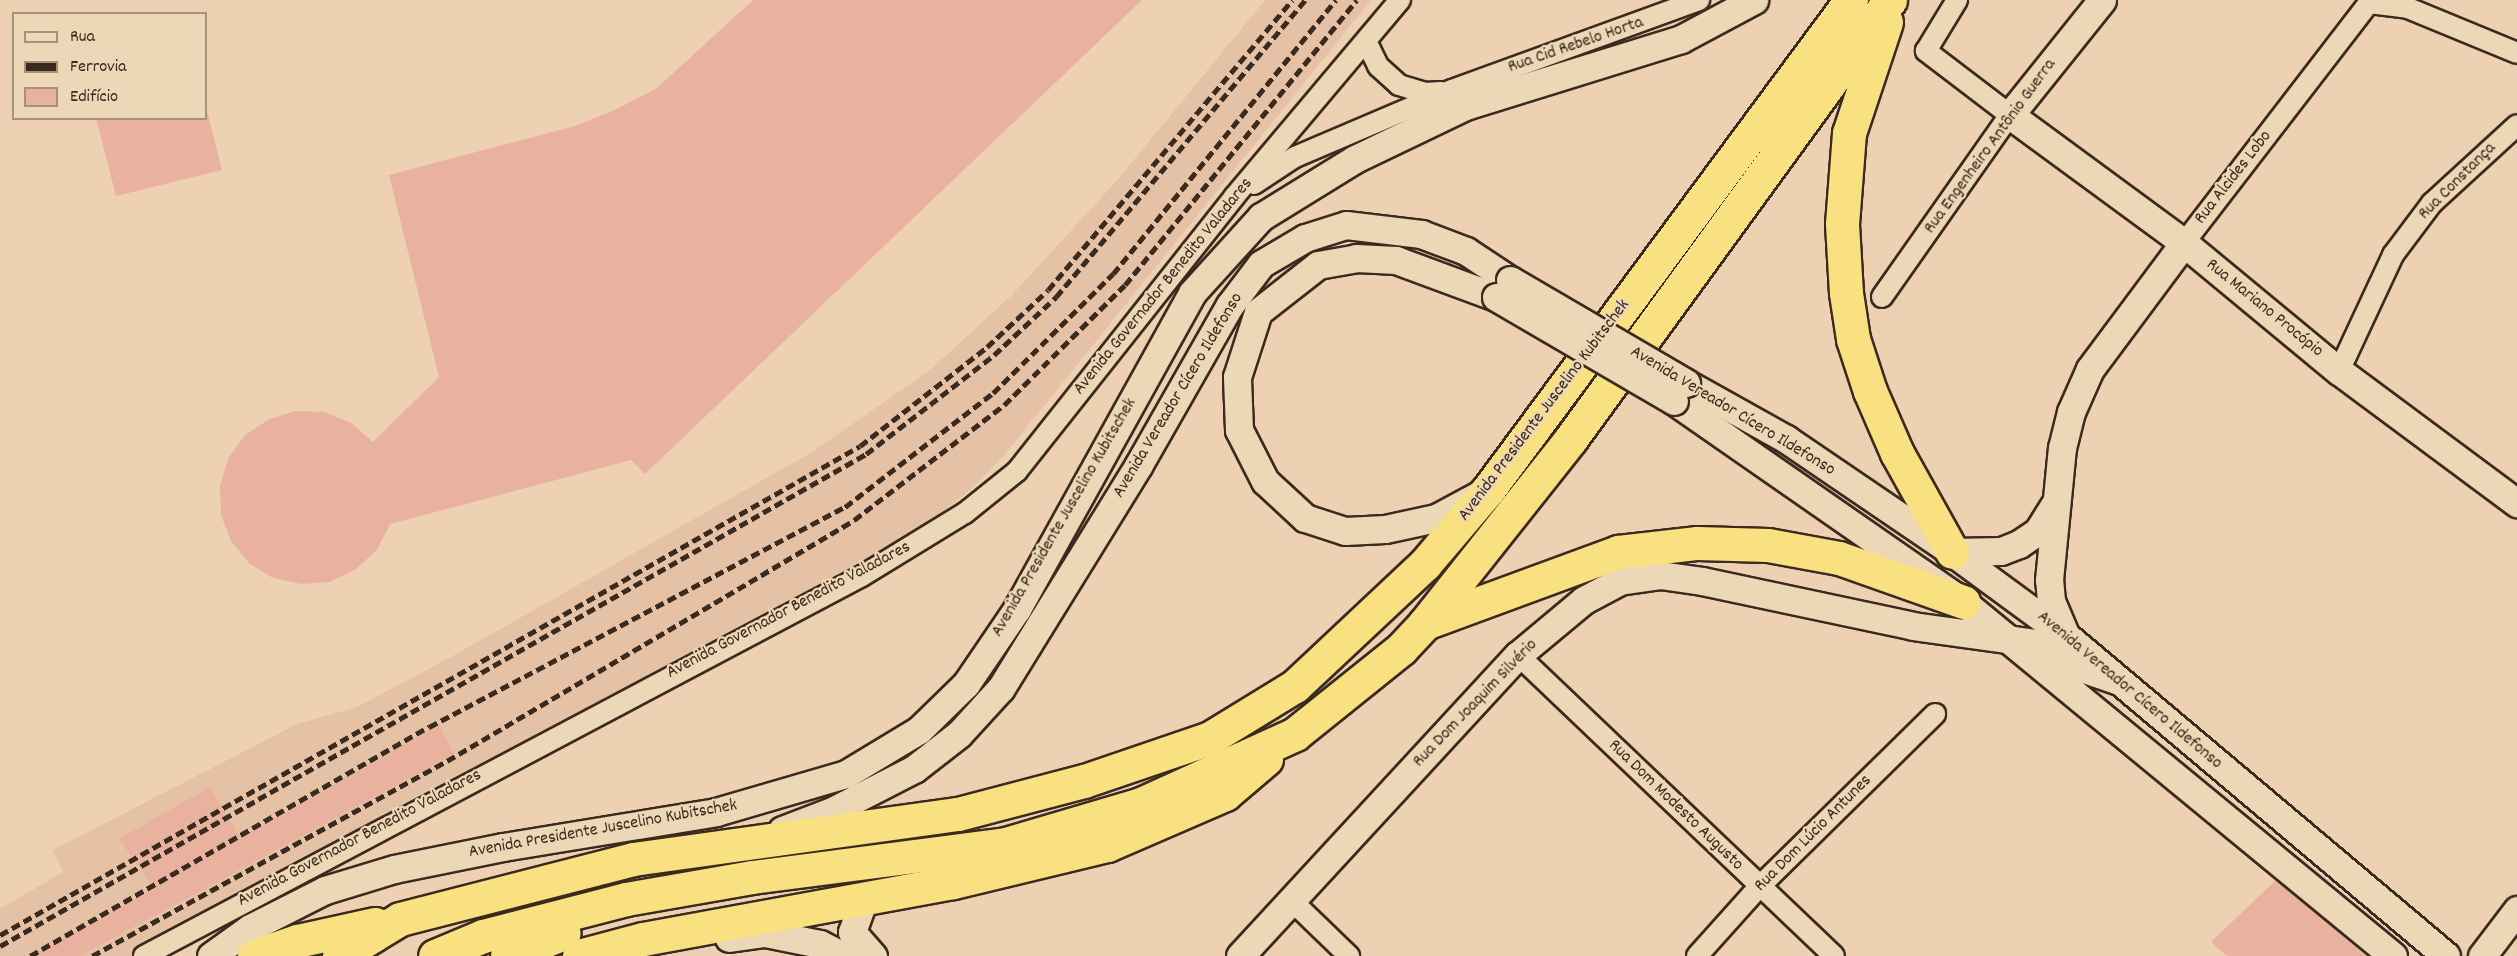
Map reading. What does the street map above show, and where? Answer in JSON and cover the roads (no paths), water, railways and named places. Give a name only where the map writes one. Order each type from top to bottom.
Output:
[{"type":"highway","name":"Avenida Presidente Juscelino Kubitschek","points":[[339,956],[400,919],[633,859],[958,814],[1084,781],[1210,738],[1295,686],[1425,564],[1488,490],[1851,0]]},
{"type":"highway","name":"Avenida Presidente Juscelino Kubitschek","points":[[435,956],[483,936],[626,898],[752,877],[1006,844],[1141,804],[1295,734],[1401,649],[1425,623],[1570,440],[1891,0]]},
{"type":"highway","points":[[1891,0],[1849,133],[1842,224],[1846,293],[1853,339],[1870,391],[1897,453],[1952,552]]},
{"type":"highway","points":[[1425,623],[1618,552],[1697,543],[1768,545],[1839,558],[1963,602]]},
{"type":"highway","points":[[579,956],[644,939],[953,882],[1107,845],[1225,794],[1295,734]]},
{"type":"highway","points":[[752,877],[871,884],[953,882]]},
{"type":"highway","points":[[507,956],[588,924],[626,898]]},
{"type":"highway","points":[[254,956],[297,940],[400,919]]},
{"type":"main road","name":"Avenida Presidente Juscelino Kubitschek","points":[[211,956],[250,928],[325,890],[394,869],[514,845],[716,812],[846,774],[919,730],[966,684],[1017,609],[1192,293],[1261,217],[1355,159],[1465,106],[1681,39],[1754,0]]},
{"type":"main road","name":"Rua Engenheiro Antônio Guerra","points":[[2010,115],[2102,0]]},
{"type":"main road","name":"Rua Mariano Procópio","points":[[2010,115],[2184,243],[2339,371],[2517,503]]},
{"type":"main road","name":"Avenida Vereador Cícero Ildefonso","points":[[744,844],[832,811],[914,769],[959,734],[1001,688],[1090,547],[1230,305],[1261,264],[1305,238],[1346,225],[1420,234],[1466,251],[1503,288],[1680,392],[2015,643],[2394,956]]},
{"type":"main road","name":"Rua Alcides Lobo","points":[[2065,635],[2051,601],[2049,580],[2056,502],[2071,412],[2090,369],[2184,243]]},
{"type":"main road","name":"Avenida Vereador Cícero Ildefonso","points":[[1488,490],[1436,518],[1385,529],[1345,531],[1305,518],[1264,481],[1239,430],[1238,377],[1258,312],[1318,265],[1356,258],[1396,260],[1503,288]]},
{"type":"main road","name":"Avenida Vereador Cícero Ildefonso","points":[[1680,392],[1786,439],[1952,552],[2065,635],[2446,956]]},
{"type":"main road","name":"Rua Alcides Lobo","points":[[1952,552],[2001,551],[2019,544],[2038,531],[2056,502]]},
{"type":"main road","name":"Rua Dom Joaquim Silvério","points":[[1239,956],[1518,655],[1584,600],[1619,581],[1660,576],[1702,581],[1913,626],[2015,643],[2042,644],[2084,669],[2119,681]]},
{"type":"main road","name":"Rua Dom Joaquim Silvério","points":[[1913,626],[2060,680]]},
{"type":"main road","points":[[864,899],[852,932],[873,956]]},
{"type":"main road","points":[[2482,956],[2517,910]]},
{"type":"main road","points":[[629,956],[765,933],[797,948],[844,956]]},
{"type":"street","name":"Avenida Governador Benedito Valadares","points":[[144,956],[668,676],[862,576],[965,513],[1017,471],[1234,197],[1401,0]]},
{"type":"street","name":"Rua Cid Rebelo Horta","points":[[1234,197],[1295,157],[1452,90],[1699,0]]},
{"type":"street","points":[[1957,0],[1926,51],[2010,115]]},
{"type":"street","name":"Rua Alcides Lobo","points":[[2184,243],[2369,3],[2408,8],[2517,53]]},
{"type":"street","name":"Rua Cid Rebelo Horta","points":[[1366,41],[1378,66],[1399,85],[1425,93],[1452,90]]},
{"type":"street","points":[[1508,70],[1562,77]]},
{"type":"street","name":"Rua Engenheiro Antônio Guerra","points":[[1882,297],[2010,115]]},
{"type":"street","name":"Rua Constança","points":[[2339,371],[2393,255],[2432,203],[2517,125]]},
{"type":"street","name":"Rua Dom Modesto Augusto","points":[[1518,655],[1834,956]]},
{"type":"street","name":"Rua Dom Lúcio Antunes","points":[[1697,956],[1759,887],[1935,714]]},
{"type":"street","points":[[1291,900],[1349,956]]},
{"type":"railway","points":[[0,935],[860,446],[987,347],[1048,290],[1292,0]]},
{"type":"railway","points":[[0,946],[866,454],[994,355],[1056,297],[1305,0]]},
{"type":"railway","points":[[30,956],[429,727],[845,507],[993,393],[1113,274],[1336,0]]},
{"type":"railway","points":[[92,956],[447,761],[854,520],[1004,405],[1125,285],[1357,0]]}]
